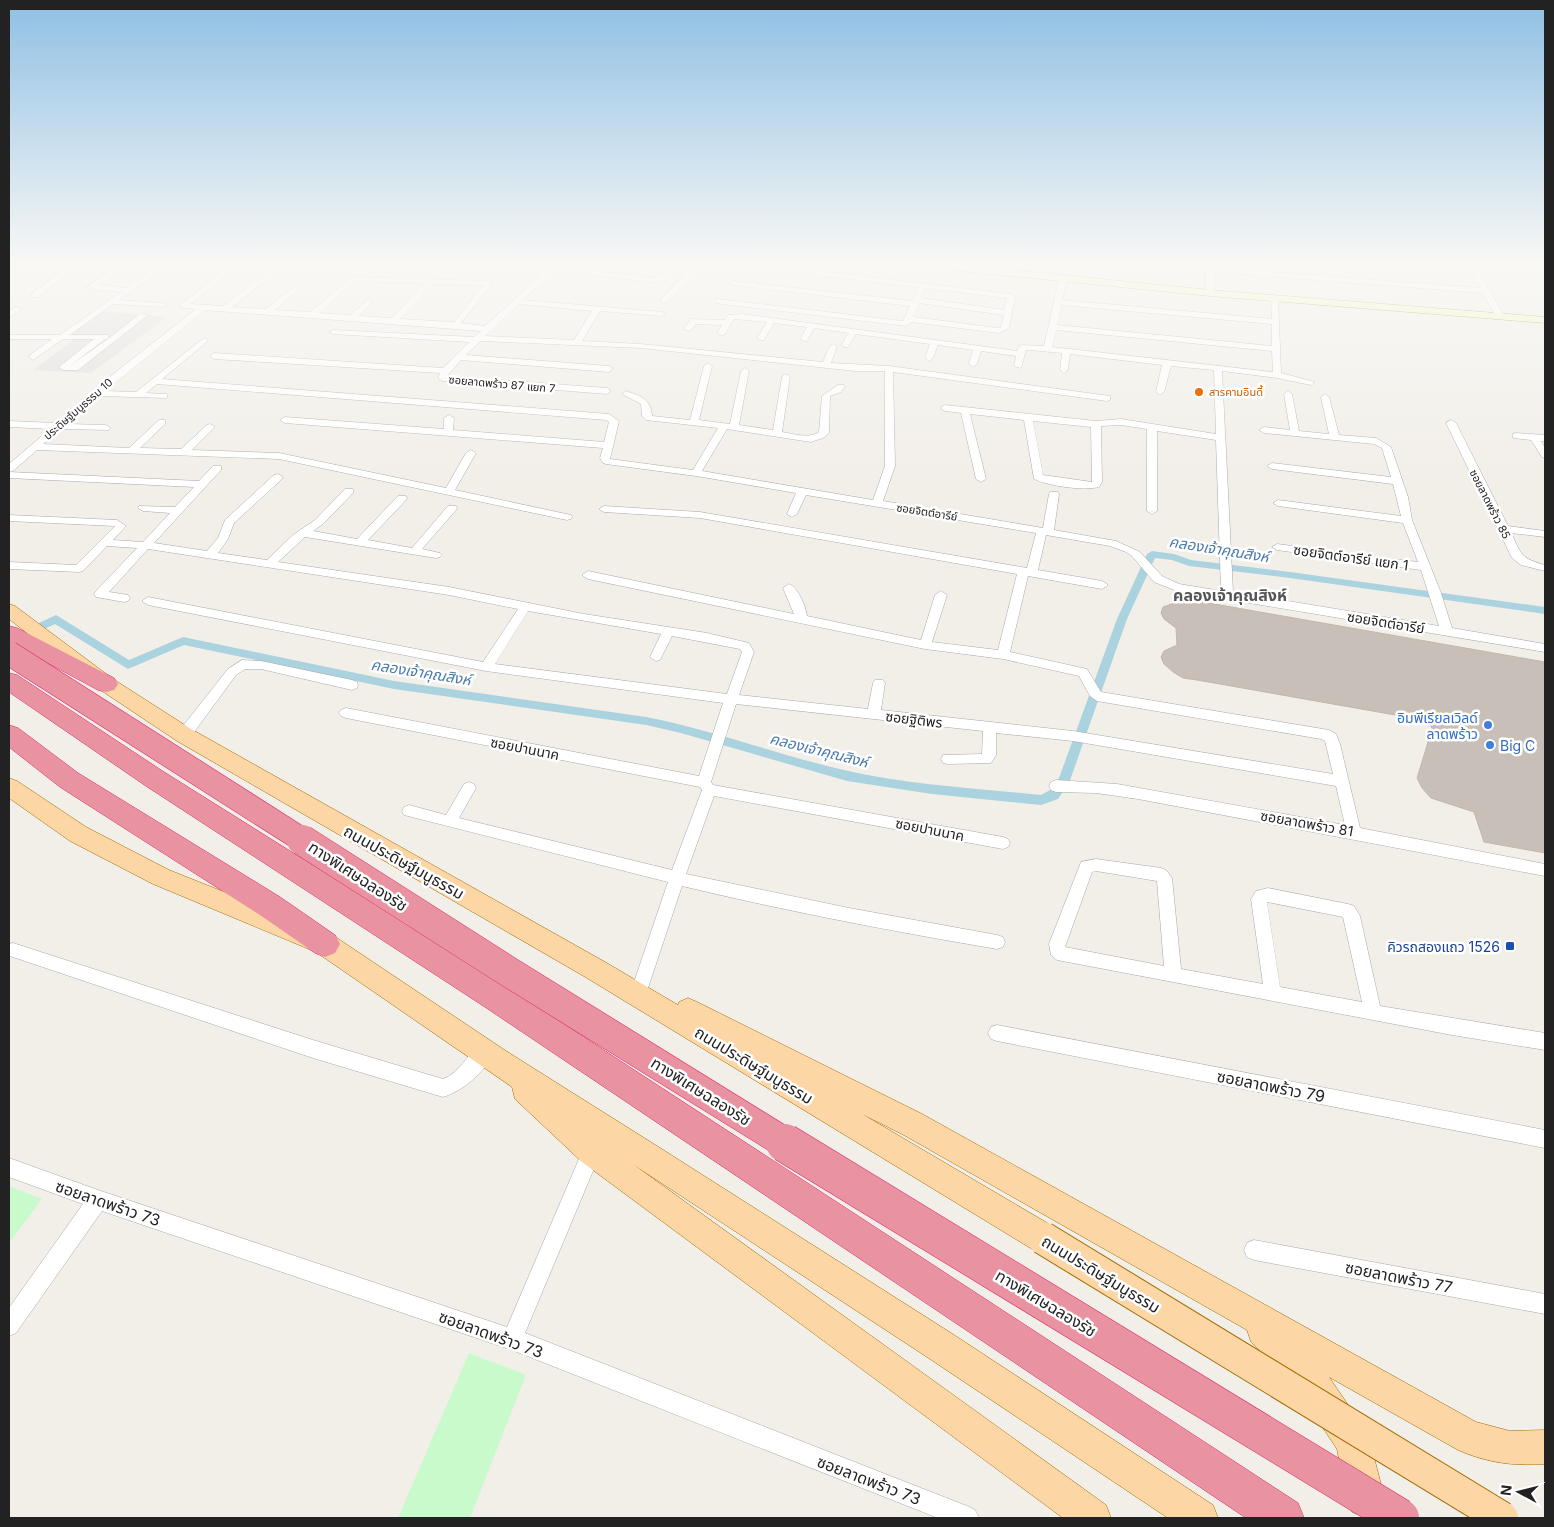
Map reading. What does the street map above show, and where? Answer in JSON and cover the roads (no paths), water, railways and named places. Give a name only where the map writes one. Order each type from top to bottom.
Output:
[{"type":"highway","points":[[22,637],[106,684]]},
{"type":"highway","name":"ทางพิเศษฉลองรัช","points":[[22,637],[509,972],[921,1227],[1400,1518]]},
{"type":"highway","name":"ทางพิเศษฉลองรัช","points":[[9,681],[155,779],[504,1002],[1283,1518]]},
{"type":"highway","points":[[9,734],[69,780],[270,906],[325,944]]},
{"type":"main road","points":[[9,610],[22,637]]},
{"type":"main road","name":"ถนนประดิษฐ์มนูธรรม","points":[[106,684],[184,735],[596,970],[1043,1238],[1502,1518]]},
{"type":"main road","points":[[9,787],[78,834],[161,877],[325,944],[490,1057],[939,1345],[1200,1518]]},
{"type":"main road","points":[[596,970],[640,988],[720,1026],[912,1124],[1470,1438],[1510,1448],[1545,1447]]},
{"type":"main road","points":[[490,1057],[592,1152],[1093,1518]]},
{"type":"main road","points":[[1244,1311],[1305,1371],[1353,1442],[1365,1492],[1364,1518]]},
{"type":"street","name":"ประดิษฐ์มนูธรรม 10","points":[[9,469],[120,373],[169,335]]},
{"type":"street","points":[[401,335],[678,349],[826,365],[889,369],[1106,398]]},
{"type":"street","name":"ซอยลาดพร้าว 87 แยก 7","points":[[481,335],[445,371],[442,378],[607,391]]},
{"type":"street","points":[[577,343],[581,335]]},
{"type":"street","points":[[804,339],[806,335]]},
{"type":"street","points":[[845,345],[851,335]]},
{"type":"street","points":[[886,335],[1021,354]]},
{"type":"street","points":[[1047,349],[1050,335]]},
{"type":"street","points":[[1142,335],[1276,349]]},
{"type":"street","points":[[1276,335],[1277,375]]},
{"type":"street","points":[[33,356],[61,336]]},
{"type":"street","points":[[888,348],[892,336]]},
{"type":"street","points":[[9,337],[115,337]]},
{"type":"street","points":[[103,337],[63,367],[75,368],[115,337]]},
{"type":"street","points":[[138,394],[204,340]]},
{"type":"street","points":[[929,358],[935,342]]},
{"type":"street","points":[[826,365],[833,347]]},
{"type":"street","points":[[973,364],[978,348]]},
{"type":"street","points":[[1018,366],[1022,348],[1047,349],[1111,360],[1218,368],[1277,375],[1311,382]]},
{"type":"street","points":[[1064,370],[1066,352]]},
{"type":"street","points":[[214,356],[445,371]]},
{"type":"street","points":[[459,357],[609,369]]},
{"type":"street","points":[[1160,392],[1167,363]]},
{"type":"street","points":[[694,422],[708,366]]},
{"type":"street","points":[[1218,368],[1227,596]]},
{"type":"street","points":[[877,504],[890,466],[889,369]]},
{"type":"street","points":[[696,473],[730,426],[745,371]]},
{"type":"street","points":[[777,434],[786,377]]},
{"type":"street","points":[[153,381],[609,417],[614,421],[607,445],[286,420]]},
{"type":"street","points":[[626,394],[644,402],[648,407],[647,416],[649,418],[730,426],[811,438],[824,433],[826,396],[829,392],[838,391],[841,387]]},
{"type":"street","points":[[98,393],[164,396]]},
{"type":"street","points":[[1288,394],[1295,433]]},
{"type":"street","points":[[1324,397],[1335,437]]},
{"type":"street","points":[[944,408],[1096,424],[1121,422],[1220,438]]},
{"type":"street","points":[[965,410],[981,479]]},
{"type":"street","points":[[1028,417],[1038,476],[1044,480],[1087,486],[1095,485],[1097,482],[1096,424]]},
{"type":"street","points":[[448,433],[449,418]]},
{"type":"street","points":[[132,450],[162,422]]},
{"type":"street","name":"ซอยลาดพร้าว 85","points":[[1450,423],[1518,558],[1525,563],[1545,568]]},
{"type":"street","points":[[9,424],[106,428]]},
{"type":"street","points":[[184,451],[210,427]]},
{"type":"street","points":[[1152,427],[1152,511]]},
{"type":"street","name":"ซอยจิตต์อารีย์ แยก 1","points":[[1264,430],[1335,437],[1382,444],[1386,447],[1403,498],[1407,520],[1436,596],[1447,632]]},
{"type":"street","points":[[1516,436],[1545,438]]},
{"type":"street","points":[[1534,437],[1545,455]]},
{"type":"street","name":"ซอยจิตต์อารีย์","points":[[607,445],[605,458],[606,461],[610,462],[696,473],[1045,531],[1119,546],[1136,554],[1158,579],[1169,585],[1545,648]]},
{"type":"street","points":[[34,447],[184,451],[279,456],[567,517]]},
{"type":"street","points":[[449,492],[471,453]]},
{"type":"street","points":[[9,458],[20,459]]},
{"type":"street","points":[[1272,466],[1397,481]]},
{"type":"street","points":[[124,598],[102,595],[102,591],[217,468]]},
{"type":"street","points":[[9,476],[202,484]]},
{"type":"street","points":[[210,555],[223,539],[229,522],[278,477]]},
{"type":"street","points":[[270,563],[303,533],[319,522],[349,491]]},
{"type":"street","points":[[792,514],[802,491]]},
{"type":"street","points":[[1003,655],[1027,572],[1045,531],[1054,494]]},
{"type":"street","points":[[360,542],[402,498]]},
{"type":"street","points":[[1278,503],[1407,520]]},
{"type":"street","points":[[143,508],[177,510]]},
{"type":"street","points":[[415,551],[452,508]]},
{"type":"street","points":[[604,508],[700,515],[1102,585]]},
{"type":"street","points":[[9,518],[121,525],[121,529],[106,544],[83,566],[75,569],[9,566]]},
{"type":"street","points":[[1503,529],[1545,534]]},
{"type":"street","points":[[303,533],[436,554]]},
{"type":"street","points":[[1322,541],[1326,553]]},
{"type":"street","points":[[106,544],[145,545],[449,591],[525,607],[707,636],[739,643],[748,648],[718,738],[706,786],[677,878],[640,988]]},
{"type":"street","name":"ซอยจิตต์อารีย์ แยก 1","points":[[1277,547],[1425,567]]},
{"type":"street","points":[[588,575],[925,645],[1003,655],[1082,672],[1086,674],[1093,693],[1324,734],[1331,738],[1333,744],[1354,832]]},
{"type":"street","points":[[789,588],[800,610],[801,620]]},
{"type":"street","points":[[925,645],[941,595]]},
{"type":"street","points":[[148,601],[486,667],[525,607]]},
{"type":"street","points":[[656,658],[668,630]]},
{"type":"street","points":[[184,735],[232,672],[242,664],[261,665],[352,686]]},
{"type":"street","name":"ซอยฐิติพร","points":[[486,667],[731,700],[1078,736],[1341,781]]},
{"type":"street","points":[[874,714],[879,682]]},
{"type":"street","name":"ซอยปานนาค","points":[[346,713],[706,786],[1004,843]]},
{"type":"street","points":[[948,759],[986,759],[989,755],[990,727]]},
{"type":"street","name":"ซอยลาดพร้าว 81","points":[[1062,785],[1156,797],[1354,832],[1545,870]]},
{"type":"street","points":[[449,822],[469,788]]},
{"type":"street","points":[[409,811],[677,878],[831,912],[997,942]]},
{"type":"street","points":[[1173,974],[1164,878],[1161,875],[1096,865],[1086,866],[1057,944],[1057,950],[1063,955],[1545,1042]]},
{"type":"street","points":[[1272,992],[1259,899],[1261,896],[1268,895],[1348,912],[1352,916],[1373,1012]]},
{"type":"street","points":[[13,950],[313,1049],[443,1088],[449,1088],[490,1057]]},
{"type":"street","name":"ซอยลาดพร้าว 79","points":[[997,1033],[1545,1139]]},
{"type":"street","points":[[512,1339],[592,1152]]},
{"type":"street","name":"ซอยลาดพร้าว 73","points":[[9,1168],[98,1200],[512,1339],[967,1518]]},
{"type":"street","points":[[9,1326],[98,1200]]},
{"type":"street","name":"ซอยลาดพร้าว 77","points":[[1254,1250],[1545,1304]]},
{"type":"waterway","name":"คลองเจ้าคุณสิงห์","points":[[9,641],[56,619],[128,665],[183,641],[394,685],[646,721],[681,728],[847,776],[932,789],[1041,800],[1054,796],[1061,787],[1122,619],[1152,554],[1174,557],[1189,563],[1290,575],[1545,611]]},
{"type":"place","name":"สารคามอินดี้","points":[[1199,392]]},
{"type":"place","name":"อิมพีเรียลเวิลด์ ลาดพร้าว","points":[[1488,725]]},
{"type":"place","name":"Big C","points":[[1490,745]]},
{"type":"place","name":"คิวรถสองแถว 1526","points":[[1510,946]]},
{"type":"district","name":"คลองเจ้าคุณสิงห์","points":[[1230,595]]}]
